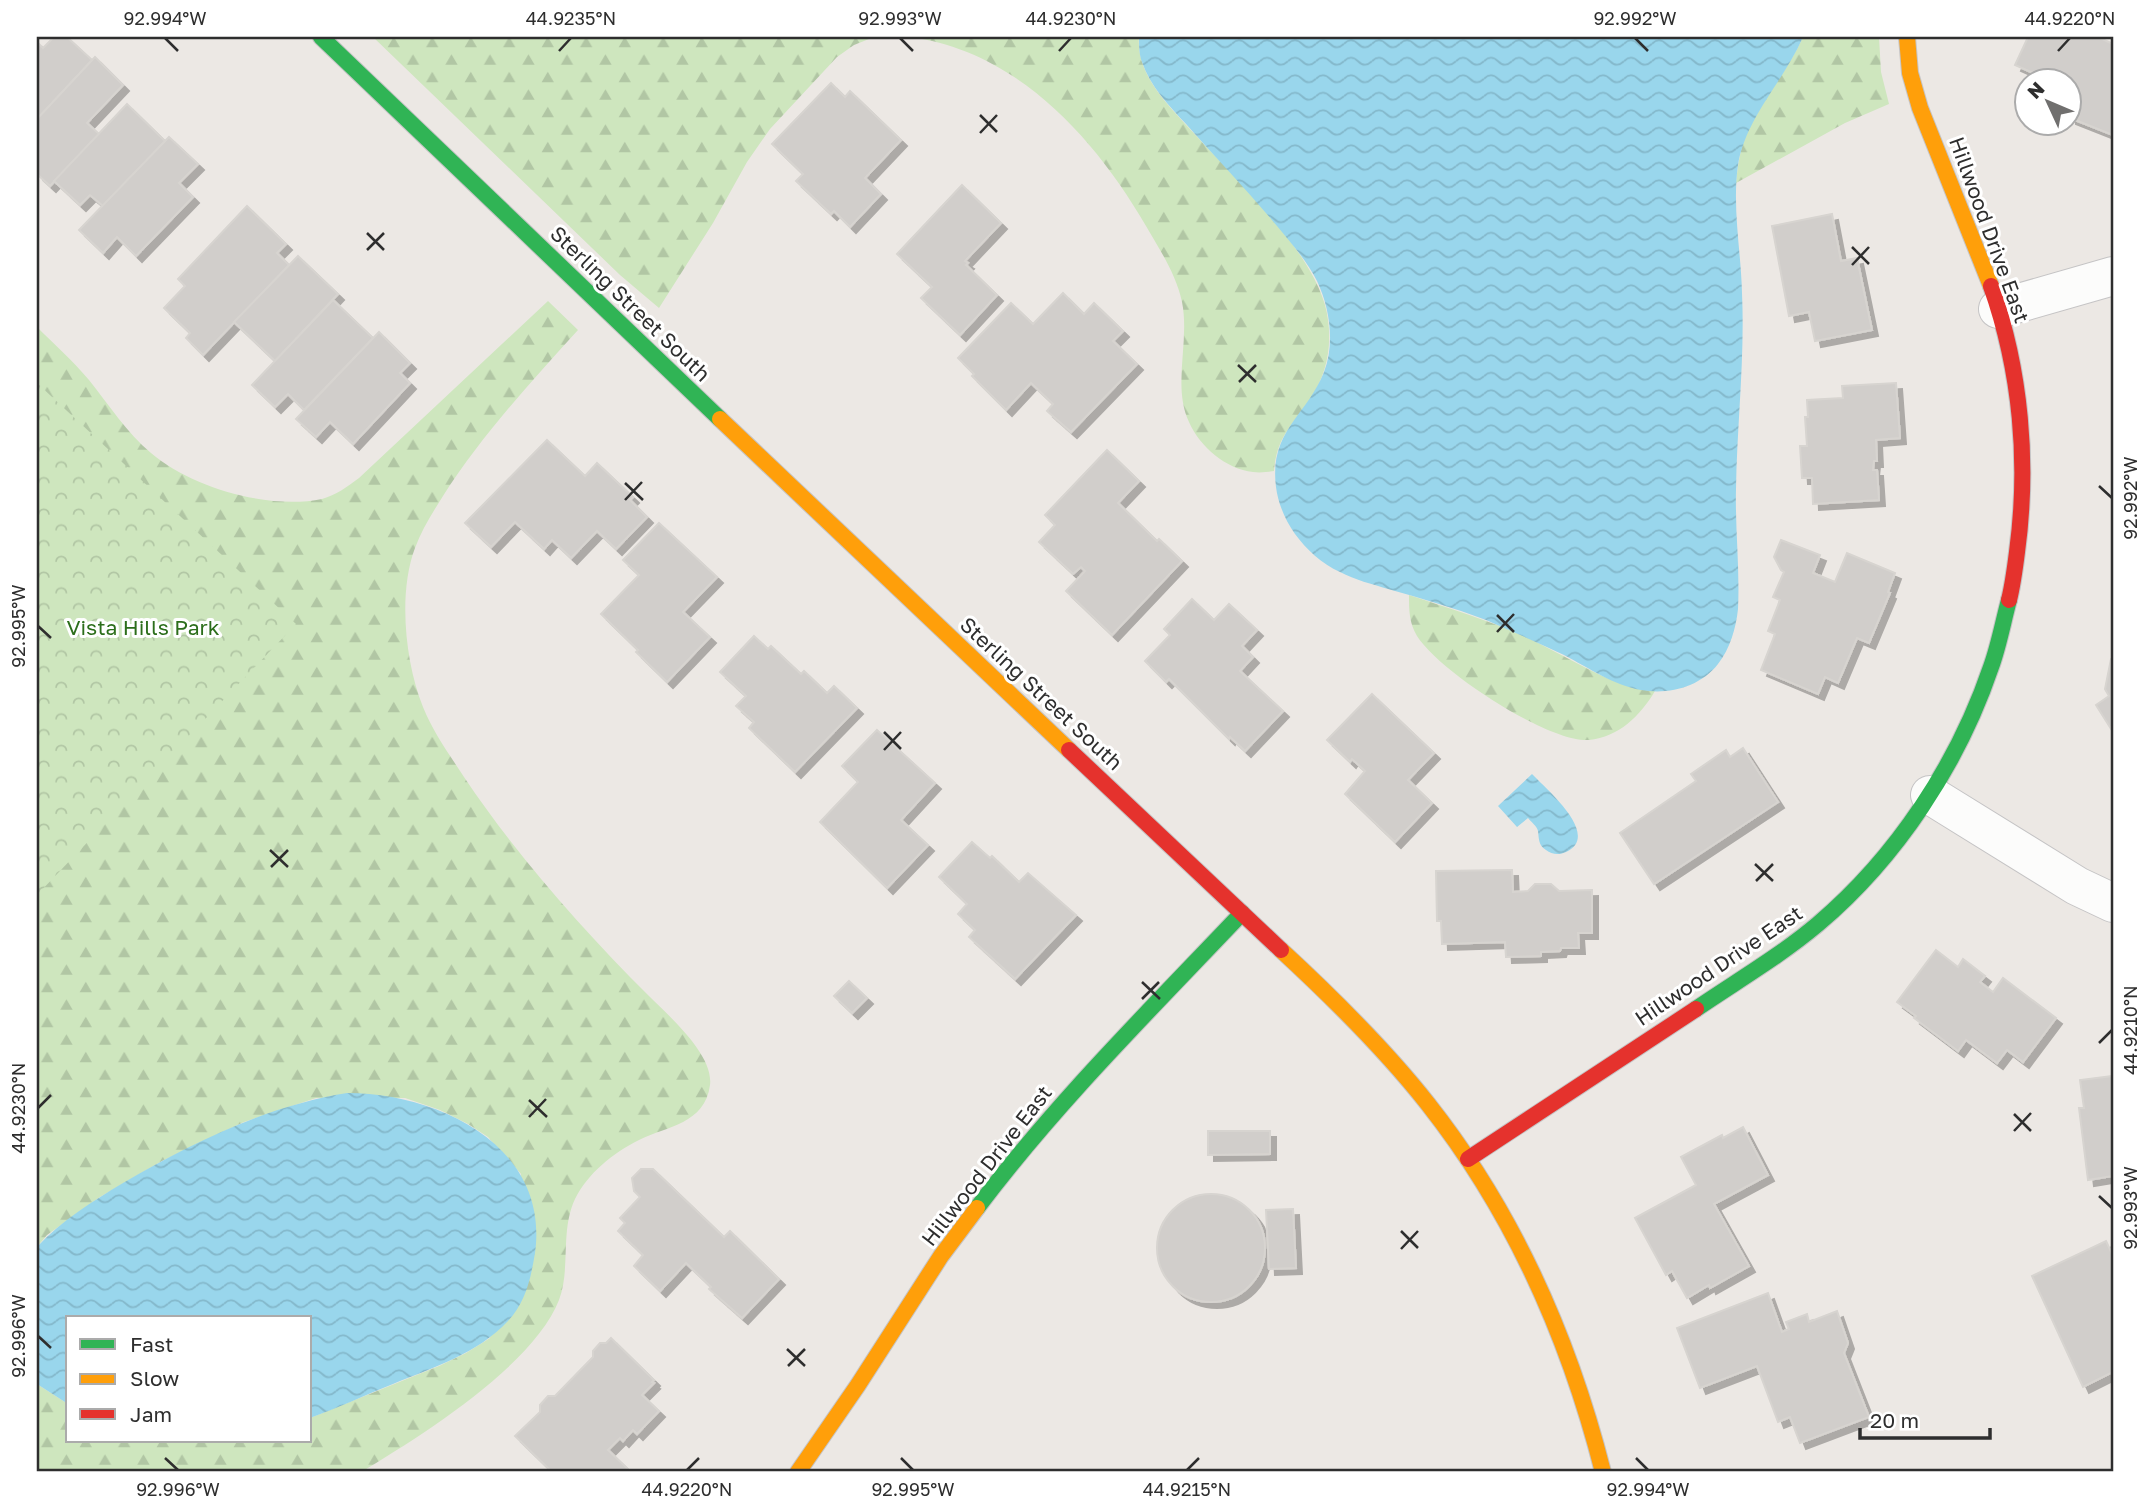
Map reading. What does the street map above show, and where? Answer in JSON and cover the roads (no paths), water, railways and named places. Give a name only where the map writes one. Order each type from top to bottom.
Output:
[{"type":"street","name":"Sterling Street South","points":[[321,37],[788,485],[1338,1004],[1387,1055],[1468,1159],[1506,1220],[1546,1302],[1577,1379],[1603,1472]]},
{"type":"street","name":"Hillwood Drive East","points":[[1468,1159],[1799,939],[1823,919],[1873,871],[1930,795],[1960,745],[1994,660],[2011,597],[2021,539],[2021,426],[2012,361],[1983,264],[1921,110],[1909,66],[1907,37]]},
{"type":"street","points":[[1998,309],[2113,276]]},
{"type":"street","points":[[1930,795],[2077,886],[2113,904]]},
{"type":"street","name":"Hillwood Drive East","points":[[798,1472],[941,1256],[1004,1172],[1065,1100],[1242,913]]},
{"type":"water","points":[[1139,37],[1803,37],[1757,115],[1742,148],[1738,165],[1736,213],[1743,317],[1736,489],[1738,609],[1729,645],[1711,672],[1693,684],[1673,690],[1631,688],[1486,620],[1346,575],[1333,569],[1304,545],[1291,529],[1282,511],[1275,468],[1283,438],[1324,372],[1330,338],[1325,303],[1304,259],[1155,87],[1141,59]]},
{"type":"water","points":[[1532,774],[1568,812],[1575,824],[1578,835],[1575,844],[1564,853],[1553,854],[1543,848],[1536,827],[1528,818],[1517,827],[1498,806]]},
{"type":"water","points":[[347,1093],[382,1095],[416,1103],[450,1115],[480,1132],[506,1155],[525,1182],[535,1215],[535,1253],[527,1289],[508,1321],[469,1351],[312,1417],[312,1316],[66,1316],[66,1403],[37,1384],[37,1247],[78,1212],[149,1168],[259,1116]]},
{"type":"park label","name":"Vista Hills Park","points":[[143,628]]}]
